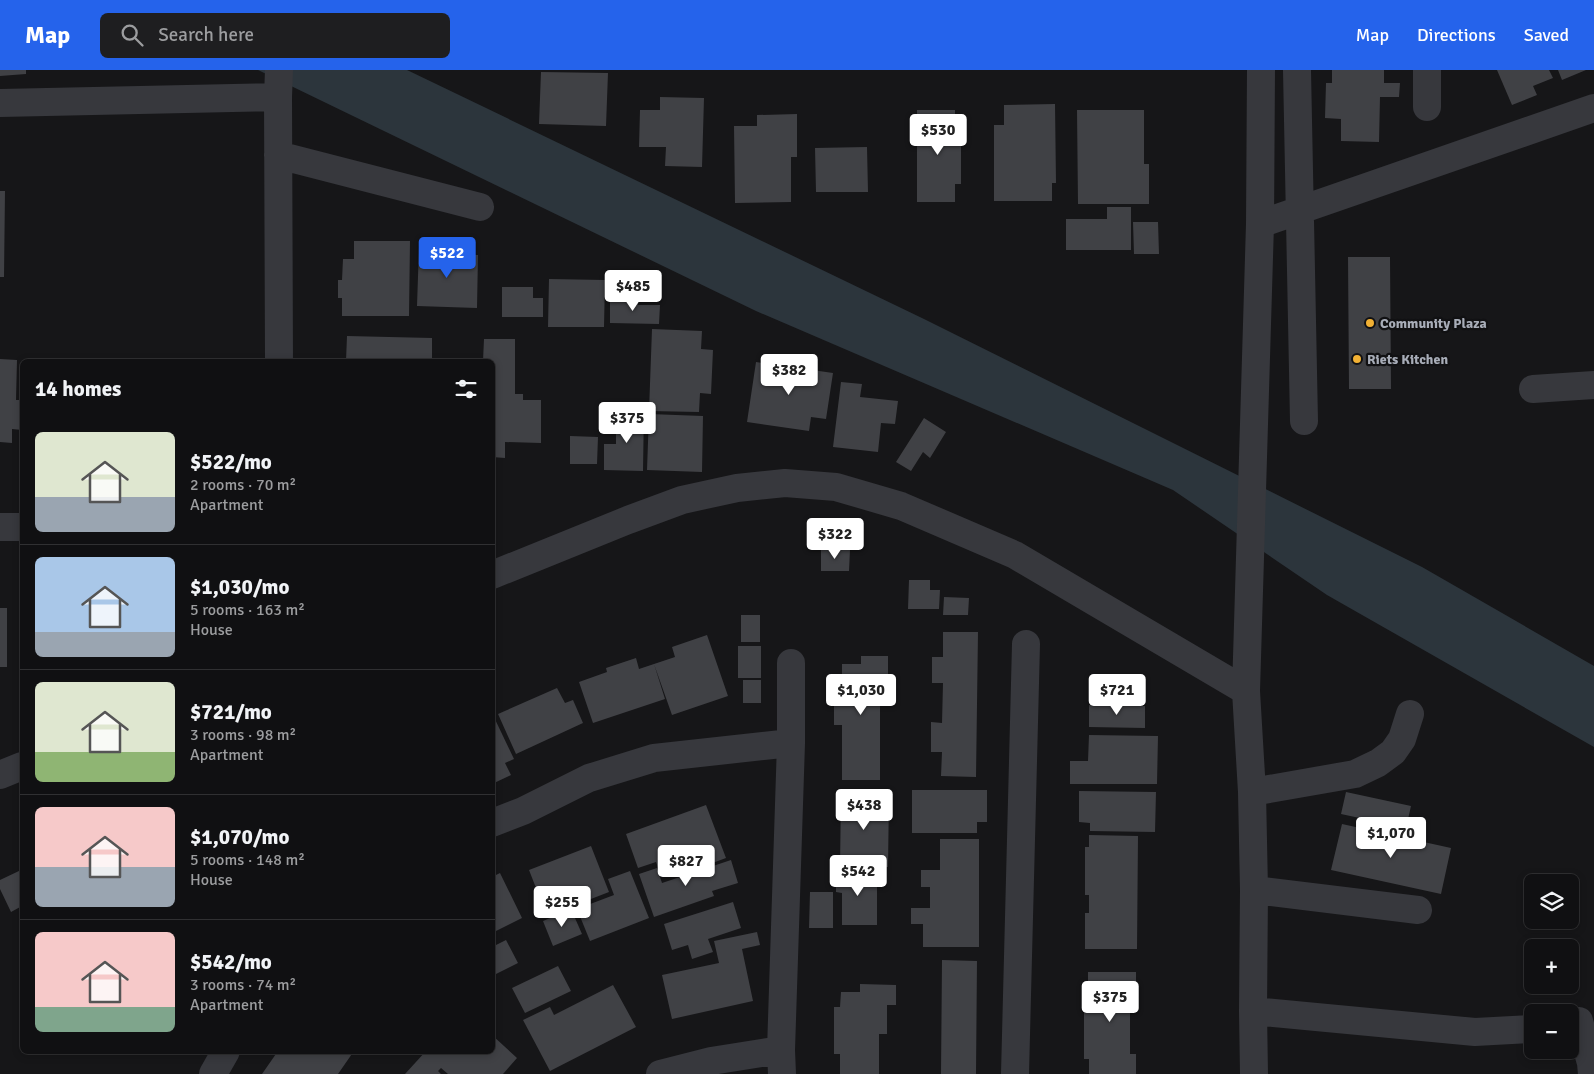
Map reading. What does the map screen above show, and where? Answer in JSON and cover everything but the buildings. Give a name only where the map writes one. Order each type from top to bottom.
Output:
[{"type":"street","points":[[1254,1074],[1252,792],[1246,691],[1260,224],[1260,70]]},
{"type":"street","points":[[1297,70],[1304,421]]},
{"type":"street","points":[[1427,107],[1428,70]]},
{"type":"street","points":[[0,104],[278,86],[279,359]]},
{"type":"street","points":[[1260,224],[1594,108]]},
{"type":"street","points":[[278,155],[480,208]]},
{"type":"street","points":[[1533,389],[1594,385]]},
{"type":"street","points":[[495,574],[682,500],[737,488],[785,483],[836,488],[901,506],[1015,555],[1246,691]]},
{"type":"street","points":[[0,527],[20,527]]},
{"type":"street","points":[[1014,1074],[1026,644]]},
{"type":"street","points":[[660,1074],[711,1061],[782,1062],[791,744],[791,663]]},
{"type":"street","points":[[1252,792],[1355,774],[1370,767],[1394,752],[1402,739],[1410,714]]},
{"type":"street","points":[[495,822],[590,778],[654,758],[791,744]]},
{"type":"street","points":[[0,775],[20,767]]},
{"type":"street","points":[[1254,890],[1418,910]]},
{"type":"street","points":[[1253,1011],[1475,1032],[1524,1029]]},
{"type":"street","points":[[1581,1016],[1592,1074]]},
{"type":"street","points":[[213,1074],[224,1054]]},
{"type":"shaded area","points":[[258,70],[407,70],[924,319],[1422,567],[1594,666],[1594,747],[1327,595],[1173,490],[756,311]]},
{"type":"place","name":"Community Plaza","points":[[1370,323]]},
{"type":"place","name":"Riets Kitchen","points":[[1357,359]]}]
